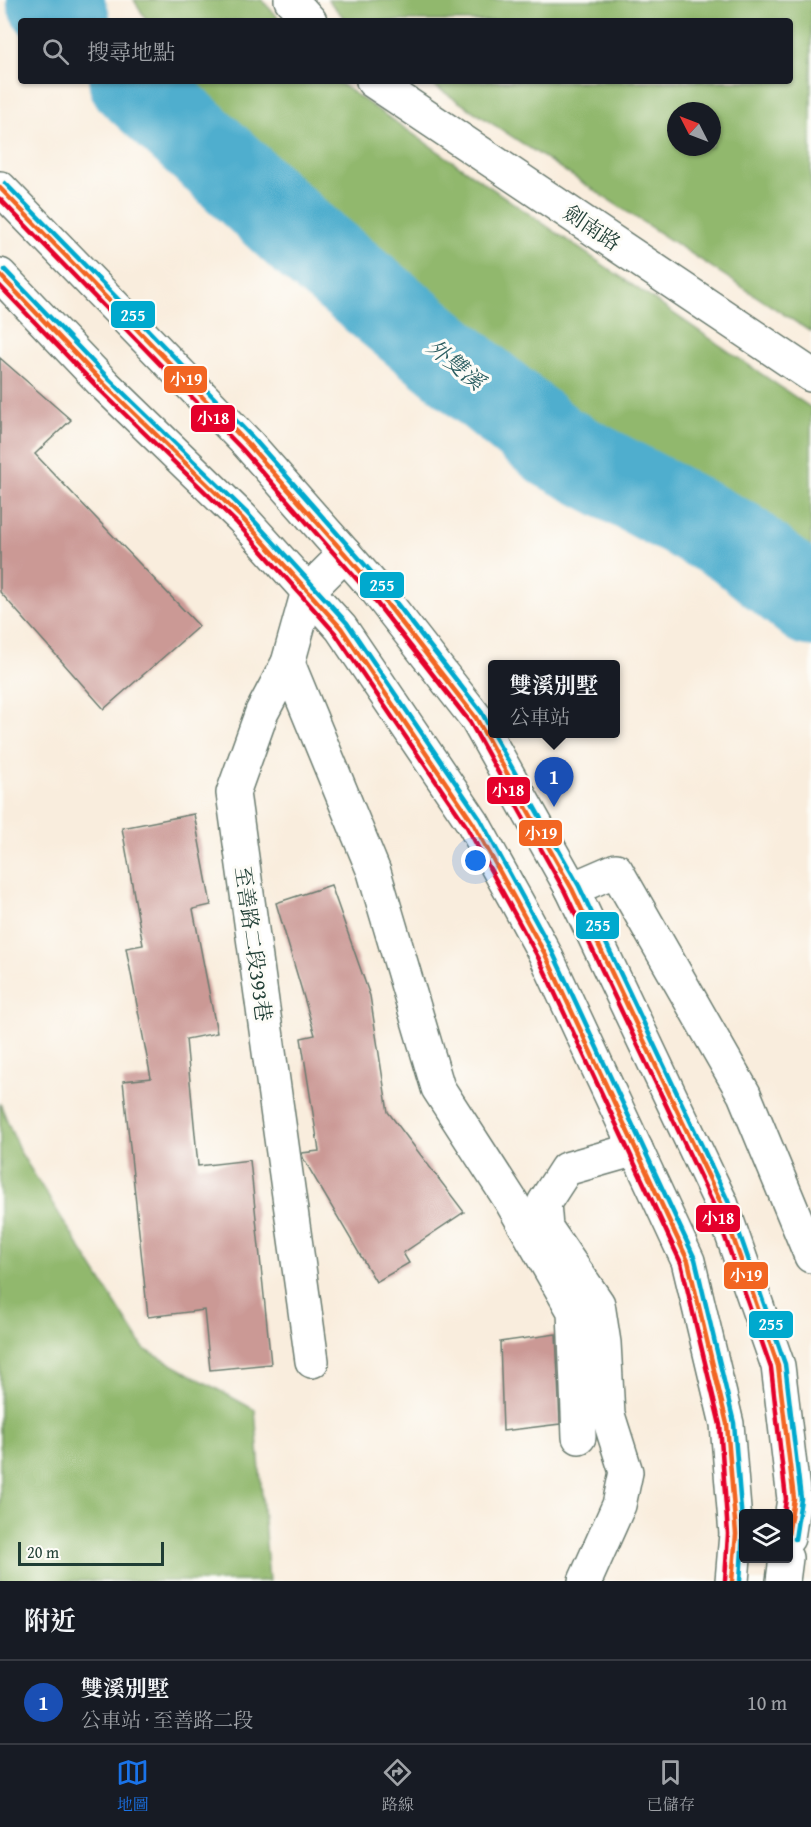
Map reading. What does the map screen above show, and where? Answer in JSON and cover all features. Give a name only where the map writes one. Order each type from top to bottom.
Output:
[{"type":"street","points":[[291,0],[307,18]]},
{"type":"street","name":"劍南路","points":[[377,84],[811,375]]},
{"type":"street","points":[[0,188],[248,444],[374,587],[476,718],[572,889],[721,1203],[778,1366],[794,1499],[793,1509]]},
{"type":"street","points":[[0,275],[105,385],[242,518],[341,628],[473,824],[545,954],[688,1261],[727,1424],[736,1534],[732,1581]]},
{"type":"street","name":"至善路二段393巷","points":[[312,1361],[233,794],[262,712],[288,663],[308,591],[345,554]]},
{"type":"street","points":[[288,663],[374,872],[438,1088],[511,1201],[574,1311],[579,1437]]},
{"type":"street","points":[[572,889],[616,870],[744,1094],[811,1256]]},
{"type":"street","points":[[585,1581],[619,1505],[626,1472],[608,1415],[604,1343],[598,1304],[546,1228],[544,1203],[566,1169],[636,1149]]},
{"type":"street","points":[[783,1581],[785,1563]]},
{"type":"green space","points":[[134,0],[262,0],[278,18],[145,18]]},
{"type":"green space","points":[[328,0],[811,0],[811,332],[432,84],[793,84],[793,18],[344,18]]},
{"type":"green space","points":[[191,84],[340,84],[811,408],[811,572],[786,549],[528,381],[418,300],[209,109]]},
{"type":"green space","points":[[0,1103],[20,1152],[144,1349],[255,1410],[269,1581],[0,1581]]},
{"type":"building","points":[[0,358],[71,420],[35,454],[199,626],[104,709],[0,592]]},
{"type":"building","points":[[194,814],[211,905],[193,909],[217,1033],[186,1039],[198,1166],[250,1160],[271,1364],[210,1370],[204,1310],[148,1317],[123,1081],[151,1078],[126,948],[143,945],[122,828]]},
{"type":"building","points":[[331,885],[370,996],[388,1112],[464,1212],[403,1253],[409,1263],[376,1282],[302,1153],[319,1151],[301,1038],[315,1035],[276,903]]},
{"type":"building","points":[[556,1334],[560,1424],[503,1431],[500,1342]]},
{"type":"waterway","name":"外雙溪","points":[[50,0],[65,18]]},
{"type":"waterway","points":[[61,15],[84,0]]},
{"type":"waterway","name":"外雙溪","points":[[135,84],[304,240],[556,447],[737,543],[811,603]]},
{"type":"transit line","name":"255","points":[[5,183],[254,439],[380,582],[482,713],[488,724]]},
{"type":"transit line","name":"小19","points":[[0,188],[248,444],[374,587],[476,718],[572,889],[721,1203],[778,1366],[794,1499],[792,1509]]},
{"type":"transit line","name":"小18","points":[[0,199],[242,449],[368,592],[470,722],[565,892],[714,1206],[771,1368],[786,1499],[785,1509]]},
{"type":"transit line","name":"255","points":[[5,270],[110,380],[247,513],[347,623],[480,819],[552,951],[695,1259],[734,1423],[743,1534],[740,1581]]},
{"type":"transit line","name":"小19","points":[[0,275],[105,385],[242,518],[341,628],[473,823],[545,954],[688,1261],[727,1424],[736,1534],[732,1581]]},
{"type":"transit line","name":"小18","points":[[0,286],[100,390],[237,523],[335,633],[467,827],[538,957],[681,1263],[720,1425],[728,1534],[725,1580]]},
{"type":"transit line","name":"255","points":[[495,738],[579,886],[728,1201],[785,1364],[801,1499],[795,1539]]},
{"type":"place","name":"雙溪別墅","points":[[554,807]]}]
